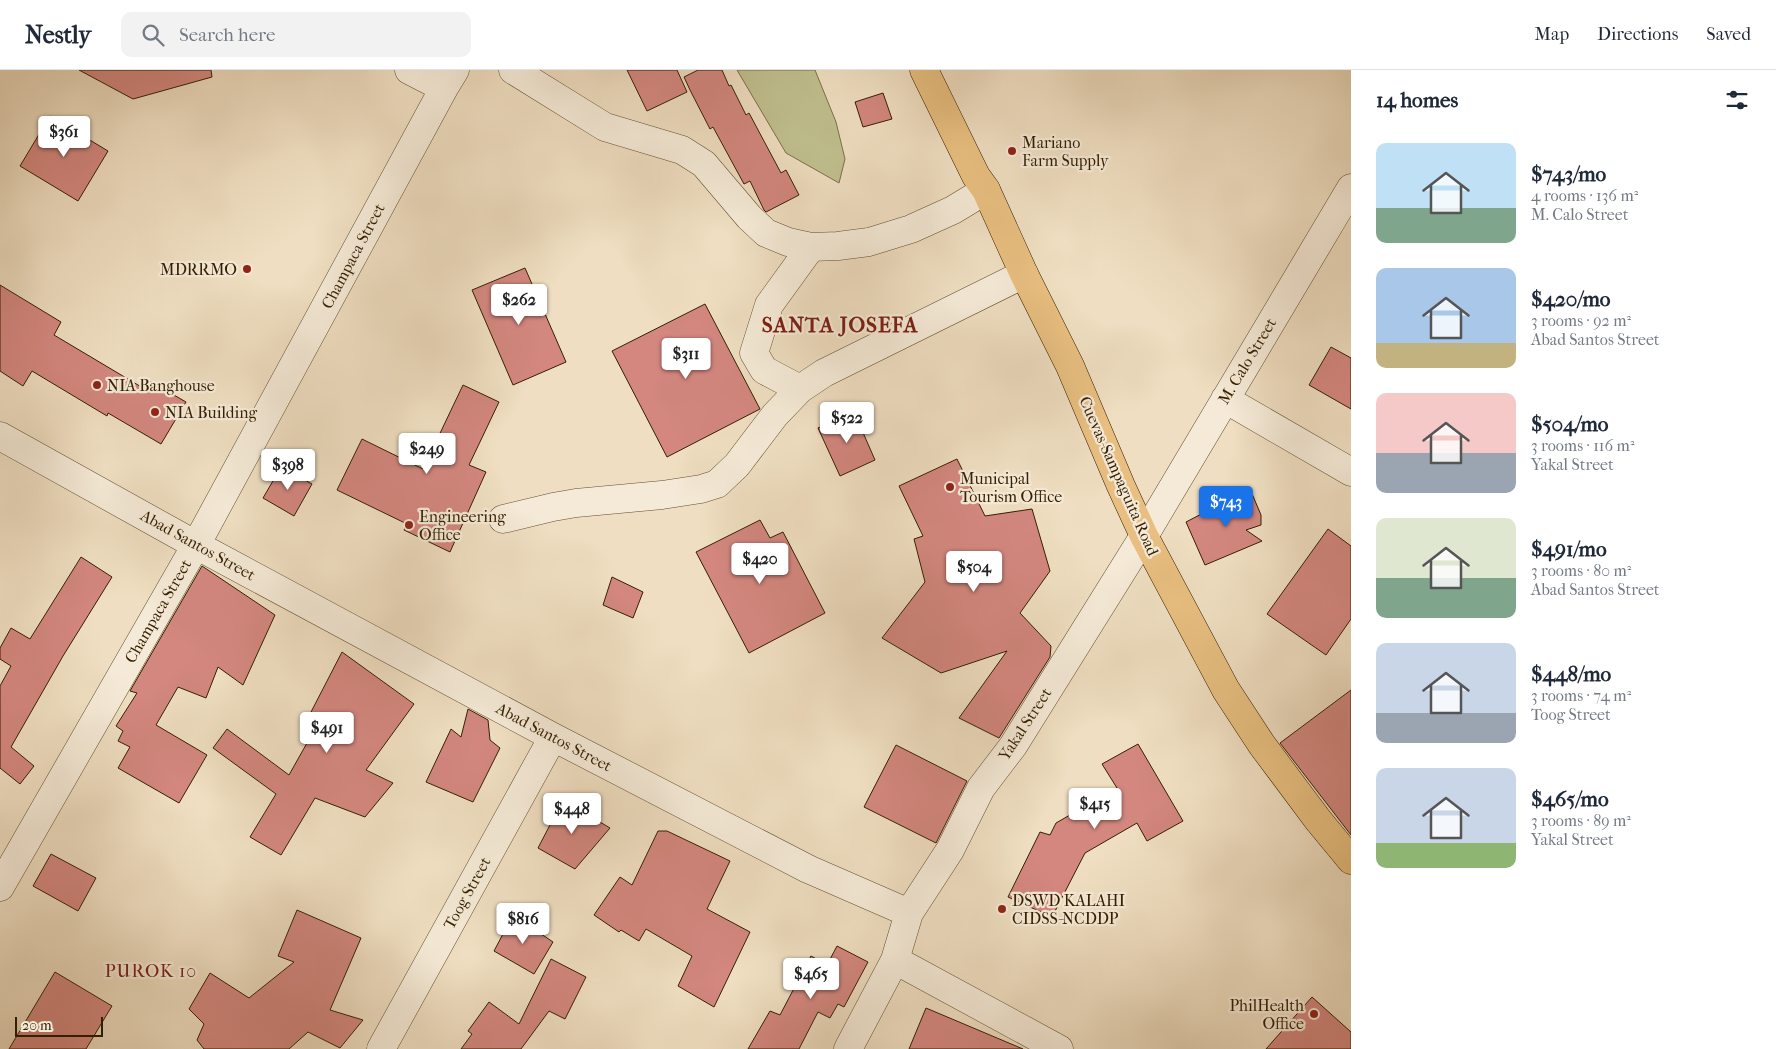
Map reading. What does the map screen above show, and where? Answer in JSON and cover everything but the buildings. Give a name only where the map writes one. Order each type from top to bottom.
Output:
[{"type":"main road","name":"Cuevas-Sampaguita Road","points":[[924,70],[976,176],[986,190],[1024,274],[1070,366],[1144,536],[1226,690],[1262,745],[1318,820],[1351,860]]},
{"type":"street","points":[[409,70],[449,79]]},
{"type":"street","points":[[513,70],[606,128],[682,150],[704,164],[749,217],[766,232],[788,242],[811,248],[870,242],[911,228],[952,210],[986,190]]},
{"type":"street","name":"Champaca Street","points":[[0,886],[196,545],[449,79]]},
{"type":"street","name":"M. Calo Street","points":[[1144,536],[1351,188]]},
{"type":"street","points":[[800,390],[764,370],[754,353],[769,305],[811,248]]},
{"type":"street","points":[[503,519],[560,506],[662,495],[701,489],[717,484],[737,465],[775,415],[800,390],[824,372],[1024,274]]},
{"type":"street","points":[[1225,399],[1351,472]]},
{"type":"street","name":"Abad Santos Street","points":[[0,436],[196,545],[552,737],[808,869],[909,913]]},
{"type":"street","name":"Yakal Street","points":[[909,913],[950,850],[981,788],[1013,746],[1144,536]]},
{"type":"street","name":"Toog Street","points":[[380,1049],[552,737]]},
{"type":"street","points":[[848,1049],[895,960],[909,913]]},
{"type":"street","points":[[895,960],[1059,1049]]},
{"type":"shaded area","points":[[737,70],[815,70],[836,122],[845,159],[839,183],[786,153]]},
{"type":"place","name":"Mariano Farm Supply","points":[[1012,151]]},
{"type":"place","name":"MDRRMO","points":[[247,269]]},
{"type":"place","name":"NIA Banghouse","points":[[97,385]]},
{"type":"place","name":"NIA Building","points":[[155,412]]},
{"type":"place","name":"Municipal Tourism Office","points":[[950,487]]},
{"type":"place","name":"Engineering Office","points":[[409,525]]},
{"type":"place","name":"DSWD KALAHI CIDSS-NCDDP","points":[[1002,909]]},
{"type":"place","name":"PhilHealth Office","points":[[1314,1014]]},
{"type":"district","name":"SANTA JOSEFA","points":[[840,325]]},
{"type":"district","name":"PUROK 10","points":[[151,971]]}]
